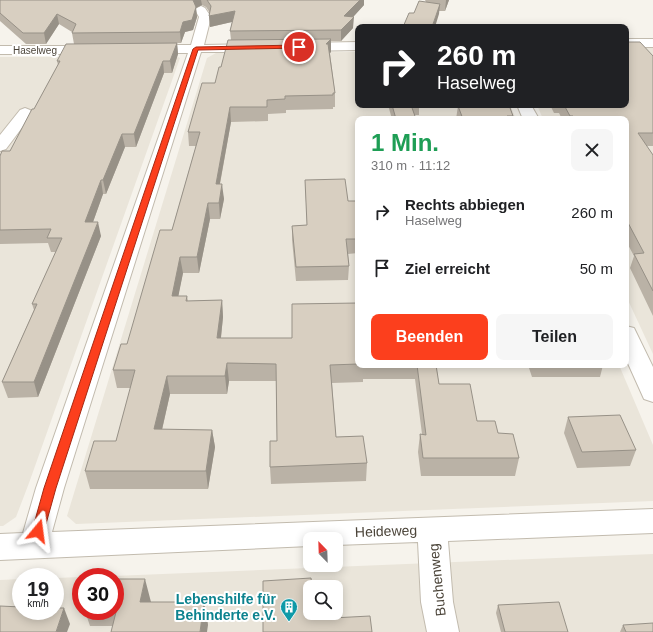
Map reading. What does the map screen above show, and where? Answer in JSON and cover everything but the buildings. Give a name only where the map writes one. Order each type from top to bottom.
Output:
[{"type":"street","points":[[34,545],[52,481],[196,49],[205,17],[202,10]]},
{"type":"street","points":[[629,43],[653,43]]},
{"type":"street","points":[[289,47],[355,46]]},
{"type":"street","points":[[134,49],[266,48]]},
{"type":"street","name":"Haselweg","points":[[0,50],[103,50]]},
{"type":"street","points":[[0,146],[25,113]]},
{"type":"street","points":[[629,340],[653,393]]},
{"type":"street","name":"Heideweg","points":[[0,547],[653,521]]},
{"type":"street","name":"Buchenweg","points":[[432,529],[437,602],[443,632]]},
{"type":"shaded area","points":[[629,48],[653,48],[653,354],[629,302],[629,116],[542,116],[538,108],[629,108]]},
{"type":"shaded area","points":[[355,52],[355,108],[511,108],[515,116],[355,116],[355,368],[620,368],[653,445],[653,501],[76,524],[67,516],[207,58],[216,53]]},
{"type":"shaded area","points":[[172,54],[180,58],[29,483],[16,517],[3,526],[0,526],[0,57]]},
{"type":"shaded area","points":[[653,554],[653,632],[0,632],[0,580],[12,579],[12,620],[64,620],[64,578],[72,577],[72,620],[124,620],[124,576],[303,568],[303,572],[343,572],[343,567]]},
{"type":"place","name":"Lebenshilfe für Behinderte e.V.","points":[[289,622]]},
{"type":"route","points":[[38,531],[50,488],[196,49],[299,47]]}]
